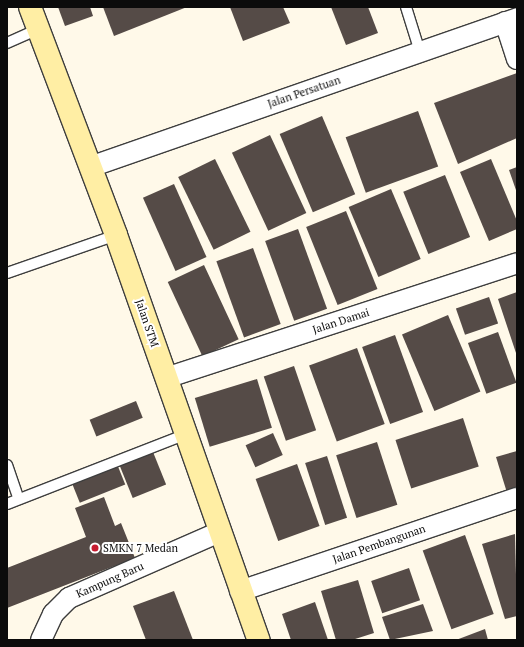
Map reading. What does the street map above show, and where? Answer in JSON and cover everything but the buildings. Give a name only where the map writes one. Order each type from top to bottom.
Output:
[{"type":"street","name":"Jalan STM","points":[[30,7],[116,234],[187,434],[240,591],[259,640]]},
{"type":"street","name":"Jalan Persatuan","points":[[90,167],[511,20]]},
{"type":"street","points":[[511,20],[517,59]]},
{"type":"street","name":"Jalan Damai","points":[[166,378],[517,263]]},
{"type":"street","name":"Jalan Pembangunan","points":[[240,591],[517,498]]},
{"type":"street","name":"Kampung Baru","points":[[41,640],[53,614],[70,598],[220,532]]},
{"type":"lane","points":[[406,7],[420,52]]},
{"type":"lane","points":[[7,42],[38,29]]},
{"type":"lane","points":[[7,273],[116,234]]},
{"type":"lane","points":[[7,504],[187,434]]},
{"type":"lane","points":[[7,464],[19,499]]},
{"type":"place","name":"SMKN 7 Medan","points":[[95,548]]}]
